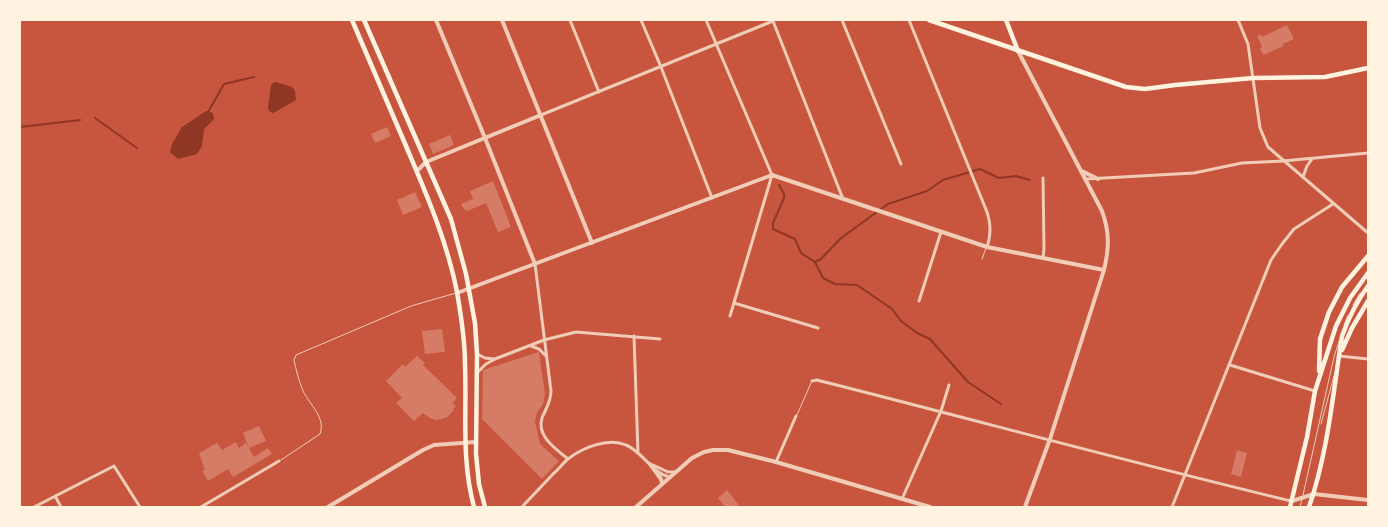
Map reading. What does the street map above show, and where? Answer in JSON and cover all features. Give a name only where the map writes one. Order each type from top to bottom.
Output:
[{"type":"main road","points":[[352,20],[417,171],[440,231],[457,293],[466,363],[466,465],[474,507]]},
{"type":"main road","points":[[364,20],[451,219],[460,250],[475,323],[477,354],[475,442],[479,484],[485,507]]},
{"type":"main road","points":[[929,20],[1018,52],[1126,87],[1138,89],[1253,78],[1325,77],[1368,68]]},
{"type":"main road","points":[[1006,20],[1018,52]]},
{"type":"main road","points":[[1319,377],[1320,339],[1329,312],[1342,287],[1368,256]]},
{"type":"main road","points":[[1290,507],[1307,437],[1315,391],[1336,326],[1350,298],[1368,273]]},
{"type":"main road","points":[[1309,507],[1314,494],[1326,442],[1342,336],[1358,299],[1368,284]]},
{"type":"main road","points":[[1339,356],[1352,328],[1368,301]]},
{"type":"street","points":[[436,20],[535,264],[551,397],[542,420],[542,430],[546,439],[568,460]]},
{"type":"street","points":[[502,20],[592,243]]},
{"type":"street","points":[[570,20],[598,92]]},
{"type":"street","points":[[641,20],[661,66],[712,198]]},
{"type":"street","points":[[706,20],[772,175],[730,316]]},
{"type":"street","points":[[417,171],[426,162],[773,20],[843,199]]},
{"type":"street","points":[[842,20],[901,164]]},
{"type":"street","points":[[909,20],[987,212],[991,224],[987,247]]},
{"type":"street","points":[[1238,20],[1248,44],[1260,128],[1268,147],[1368,233]]},
{"type":"street","points":[[1018,52],[1086,179],[1102,211],[1108,230],[1107,258],[1104,270],[1050,439],[1025,507]]},
{"type":"street","points":[[1086,179],[1194,173],[1242,163],[1368,153]]},
{"type":"street","points":[[1303,178],[1307,166],[1313,158]]},
{"type":"street","points":[[1295,171],[1294,164],[1298,159]]},
{"type":"street","points":[[1081,170],[1098,179]]},
{"type":"street","points":[[457,293],[772,175],[987,247],[1104,270]]},
{"type":"street","points":[[1043,178],[1043,258]]},
{"type":"street","points":[[1172,507],[1272,260],[1294,229],[1333,204]]},
{"type":"street","points":[[919,301],[941,232]]},
{"type":"street","points":[[734,304],[818,328]]},
{"type":"street","points":[[476,374],[481,368],[495,359],[544,340],[576,332],[660,338]]},
{"type":"street","points":[[634,336],[638,453]]},
{"type":"street","points":[[530,346],[539,349],[546,357]]},
{"type":"street","points":[[477,354],[485,358],[495,359]]},
{"type":"street","points":[[1339,356],[1368,359]]},
{"type":"street","points":[[1230,365],[1315,391]]},
{"type":"street","points":[[812,381],[817,380],[941,411],[1184,476],[1292,502],[1314,494],[1368,500]]},
{"type":"street","points":[[902,499],[941,411],[949,385]]},
{"type":"street","points":[[776,462],[796,416]]},
{"type":"street","points":[[328,507],[428,447],[475,442]]},
{"type":"street","points":[[522,507],[568,460],[590,447],[606,443],[625,444],[663,475],[669,477]]},
{"type":"street","points":[[636,507],[692,458],[713,450],[728,450],[930,507]]},
{"type":"street","points":[[201,507],[279,460]]},
{"type":"street","points":[[650,464],[668,472],[676,472]]},
{"type":"street","points":[[650,464],[662,483]]},
{"type":"street","points":[[34,507],[114,466],[140,507]]},
{"type":"street","points":[[55,496],[62,507]]},
{"type":"lane","points":[[982,259],[987,247]]},
{"type":"lane","points":[[1300,507],[1334,357],[1345,322],[1357,299],[1368,284]]},
{"type":"lane","points":[[279,460],[282,460],[320,434],[322,427],[320,419],[304,391],[294,360],[296,355],[411,306],[457,293]]},
{"type":"lane","points":[[1316,439],[1339,356]]},
{"type":"lane","points":[[796,416],[808,385],[812,381]]},
{"type":"shaded area","points":[[274,82],[292,87],[295,91],[296,100],[273,113],[268,108],[271,85]]},
{"type":"shaded area","points":[[206,111],[213,113],[214,119],[204,129],[202,146],[197,154],[178,159],[170,152],[172,144],[182,127]]},
{"type":"building","points":[[1287,25],[1294,39],[1283,44],[1284,46],[1263,55],[1257,36],[1261,34],[1262,37]]},
{"type":"building","points":[[387,127],[391,136],[375,143],[371,134]]},
{"type":"building","points":[[450,135],[454,145],[433,154],[429,144]]},
{"type":"building","points":[[493,181],[511,227],[498,232],[486,203],[467,211],[461,204],[473,199],[470,191]]},
{"type":"building","points":[[415,192],[422,207],[403,215],[397,200]]},
{"type":"building","points":[[442,329],[445,352],[425,354],[422,331]]},
{"type":"building","points":[[539,352],[545,394],[543,404],[537,413],[535,421],[540,444],[559,461],[542,479],[482,419],[483,370]]},
{"type":"building","points":[[417,356],[425,363],[423,365],[457,398],[452,403],[456,406],[454,410],[447,417],[436,420],[423,413],[414,421],[396,403],[402,398],[386,381],[403,364],[405,367]]},
{"type":"building","points":[[259,426],[266,441],[249,448],[243,433]]},
{"type":"building","points":[[236,442],[239,448],[246,443],[254,457],[268,448],[272,454],[233,477],[228,469],[208,481],[202,471],[205,470],[199,453],[217,443],[222,450]]},
{"type":"building","points":[[1237,450],[1247,453],[1241,477],[1231,474]]},
{"type":"building","points":[[727,490],[740,507],[725,507],[718,498]]},
{"type":"waterway","points":[[208,112],[224,84],[254,77]]},
{"type":"waterway","points":[[95,118],[137,148]]},
{"type":"waterway","points":[[20,127],[80,120]]},
{"type":"waterway","points":[[779,185],[784,198],[773,223],[773,229],[795,239],[801,253],[815,262],[821,259],[841,238],[888,204],[927,191],[943,180],[980,169],[999,178],[1016,176],[1030,180]]},
{"type":"waterway","points":[[815,262],[823,278],[835,284],[857,285],[892,309],[901,321],[917,333],[930,339],[968,382],[1001,404]]}]
